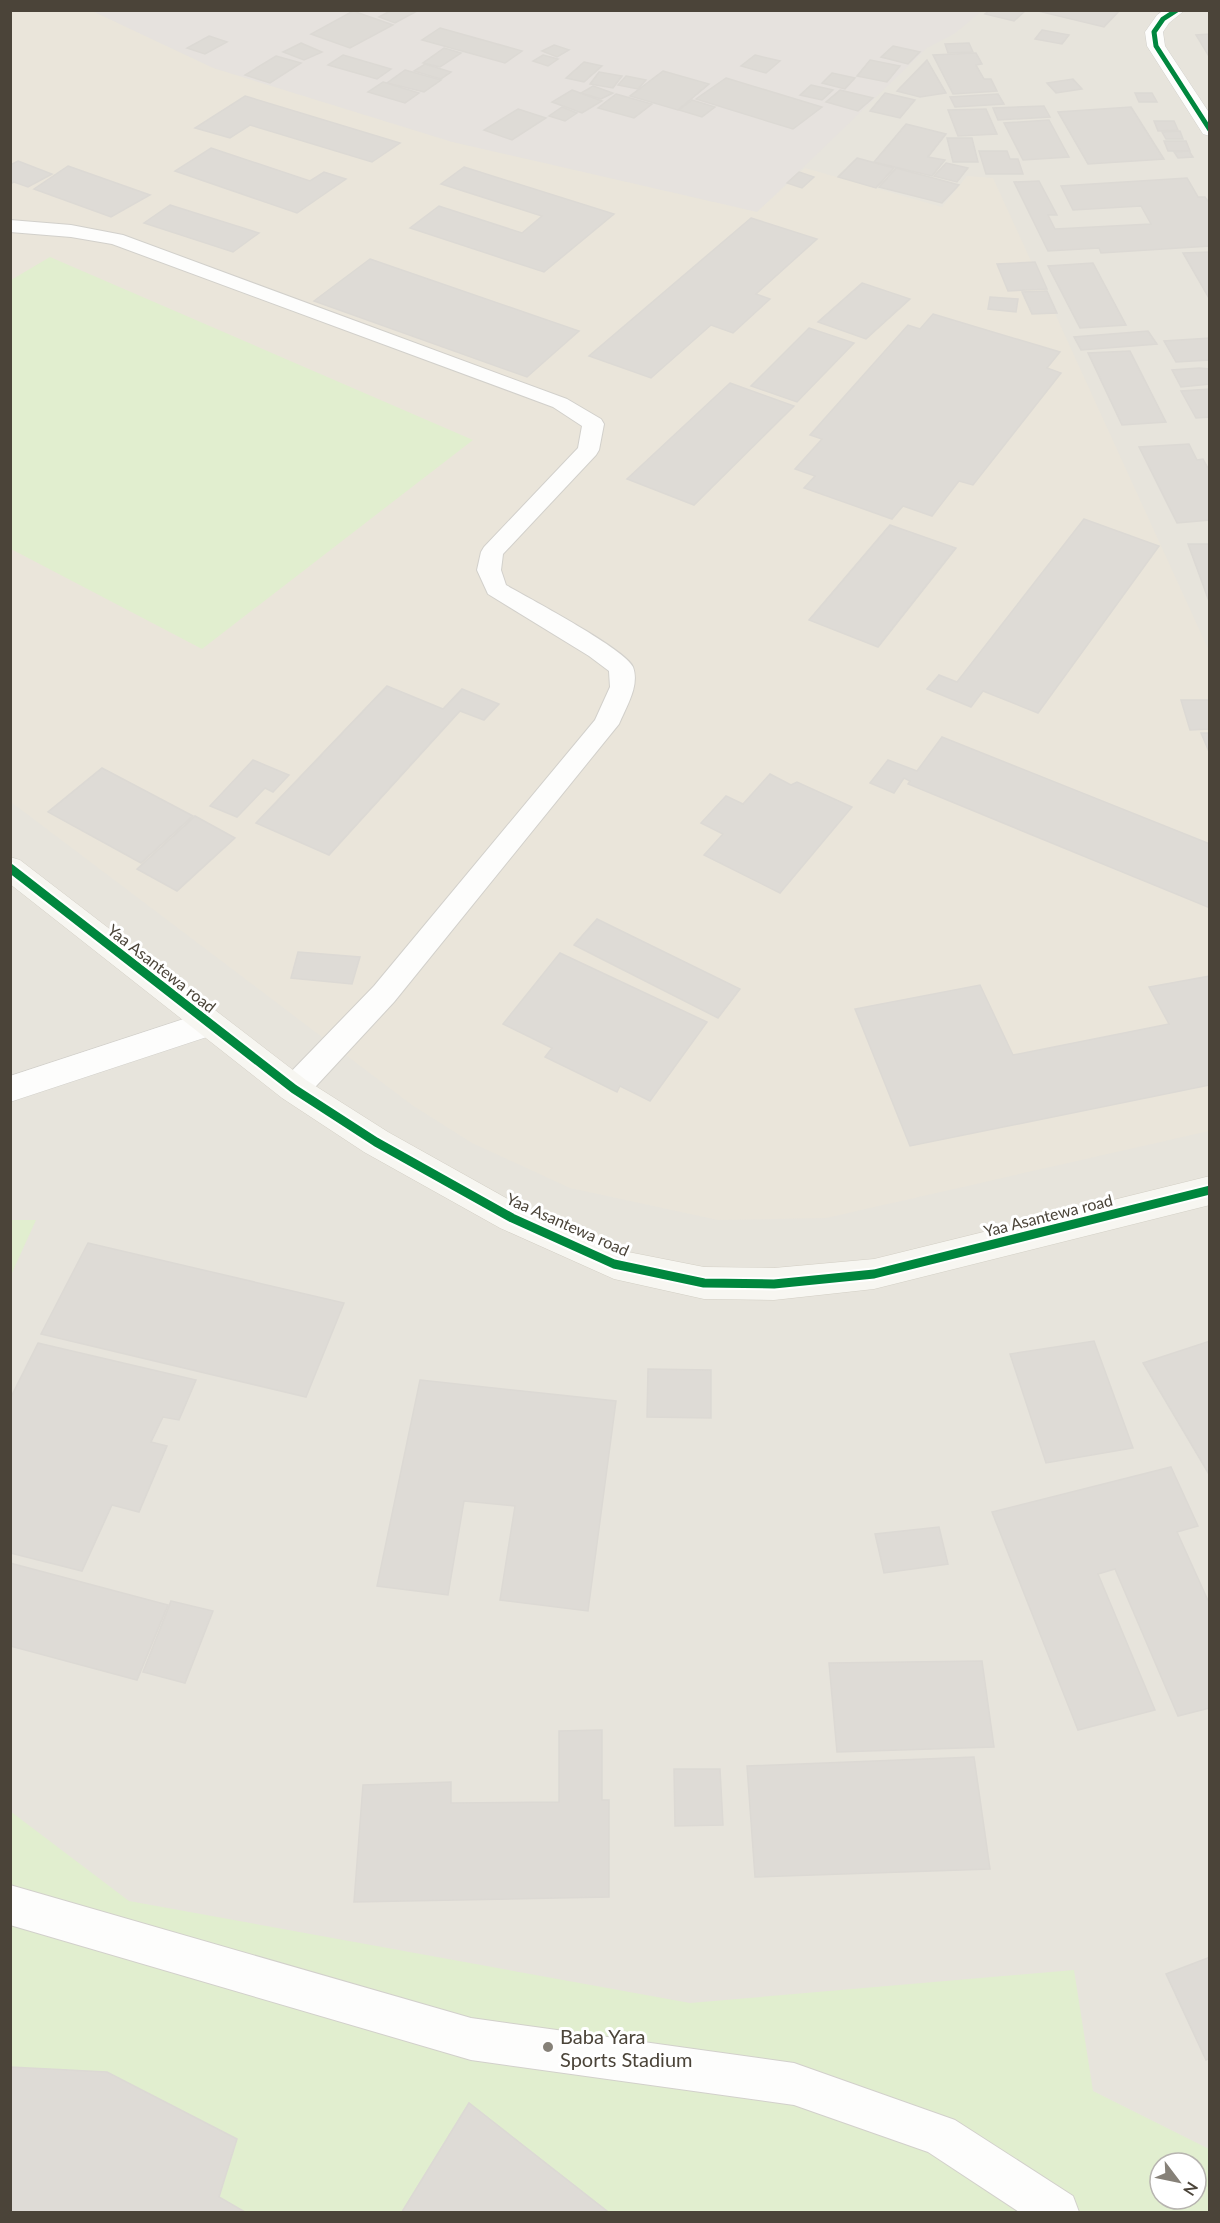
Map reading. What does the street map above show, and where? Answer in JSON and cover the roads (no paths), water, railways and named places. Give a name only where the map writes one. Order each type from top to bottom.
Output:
[{"type":"street","points":[[1177,10],[1163,19],[1154,32],[1156,46],[1209,130]]},
{"type":"street","name":"Yaa Asantewa road","points":[[10,868],[294,1089],[376,1142],[512,1218],[614,1264],[704,1283],[774,1284],[874,1274],[1209,1190]]},
{"type":"street","points":[[10,1089],[208,1024]]},
{"type":"lane","points":[[10,226],[71,231],[116,239],[560,403],[593,424],[588,450],[492,552],[489,570],[496,588],[598,650],[621,668],[622,687],[606,724],[384,994],[294,1089]]},
{"type":"lane","points":[[10,1905],[471,2039],[794,2084],[940,2135],[1057,2212]]},
{"type":"place","name":"Baba Yara Sports Stadium","points":[[548,2047]]}]
